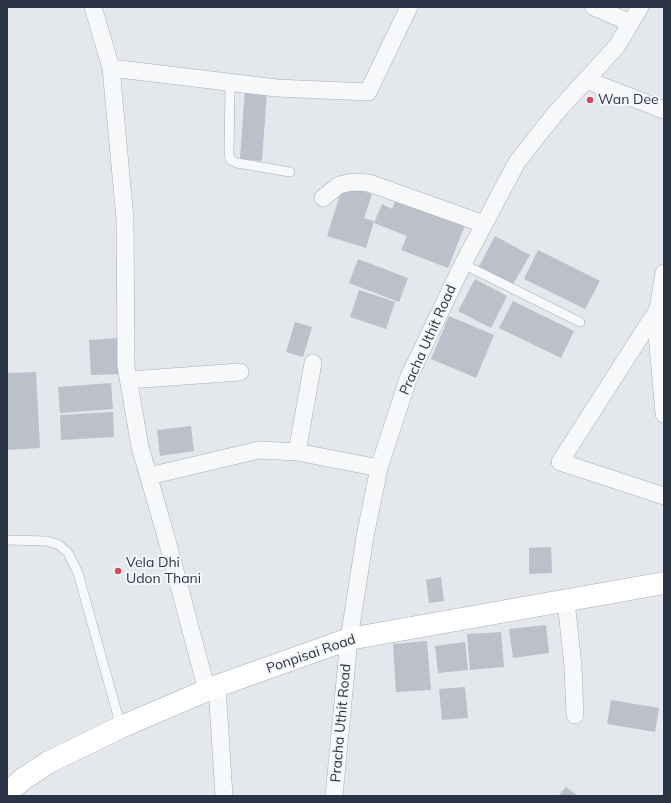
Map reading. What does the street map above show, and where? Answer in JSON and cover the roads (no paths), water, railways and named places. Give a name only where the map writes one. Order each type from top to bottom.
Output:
[{"type":"street","points":[[93,7],[111,68],[124,219],[126,366],[140,447],[212,689],[224,796]]},
{"type":"street","points":[[111,68],[277,88],[368,92],[409,7]]},
{"type":"street","points":[[594,7],[631,23]]},
{"type":"street","name":"Pracha Uthit Road","points":[[334,796],[349,639],[365,537],[379,468],[408,379],[463,264],[517,162],[554,115],[617,46],[640,7]]},
{"type":"street","points":[[586,80],[664,110]]},
{"type":"street","points":[[323,198],[339,184],[352,182],[369,183],[484,224]]},
{"type":"street","points":[[664,273],[658,309],[657,334],[664,414]]},
{"type":"street","points":[[658,309],[560,462],[664,496]]},
{"type":"street","points":[[297,452],[313,363]]},
{"type":"street","points":[[129,380],[240,372]]},
{"type":"street","points":[[149,476],[259,450],[297,452],[379,468]]},
{"type":"street","name":"Ponpisai Road","points":[[7,793],[49,762],[121,727],[212,689],[349,639],[664,584]]},
{"type":"street","points":[[566,600],[573,666],[575,715]]},
{"type":"lane","points":[[230,83],[229,155],[231,160],[238,163],[290,172]]},
{"type":"lane","points":[[463,264],[580,322]]},
{"type":"lane","points":[[7,540],[47,541],[59,546],[68,553],[78,573],[121,727]]},
{"type":"place","name":"Wan Dee","points":[[590,100]]},
{"type":"place","name":"Vela Dhi Udon Thani","points":[[118,571]]}]
